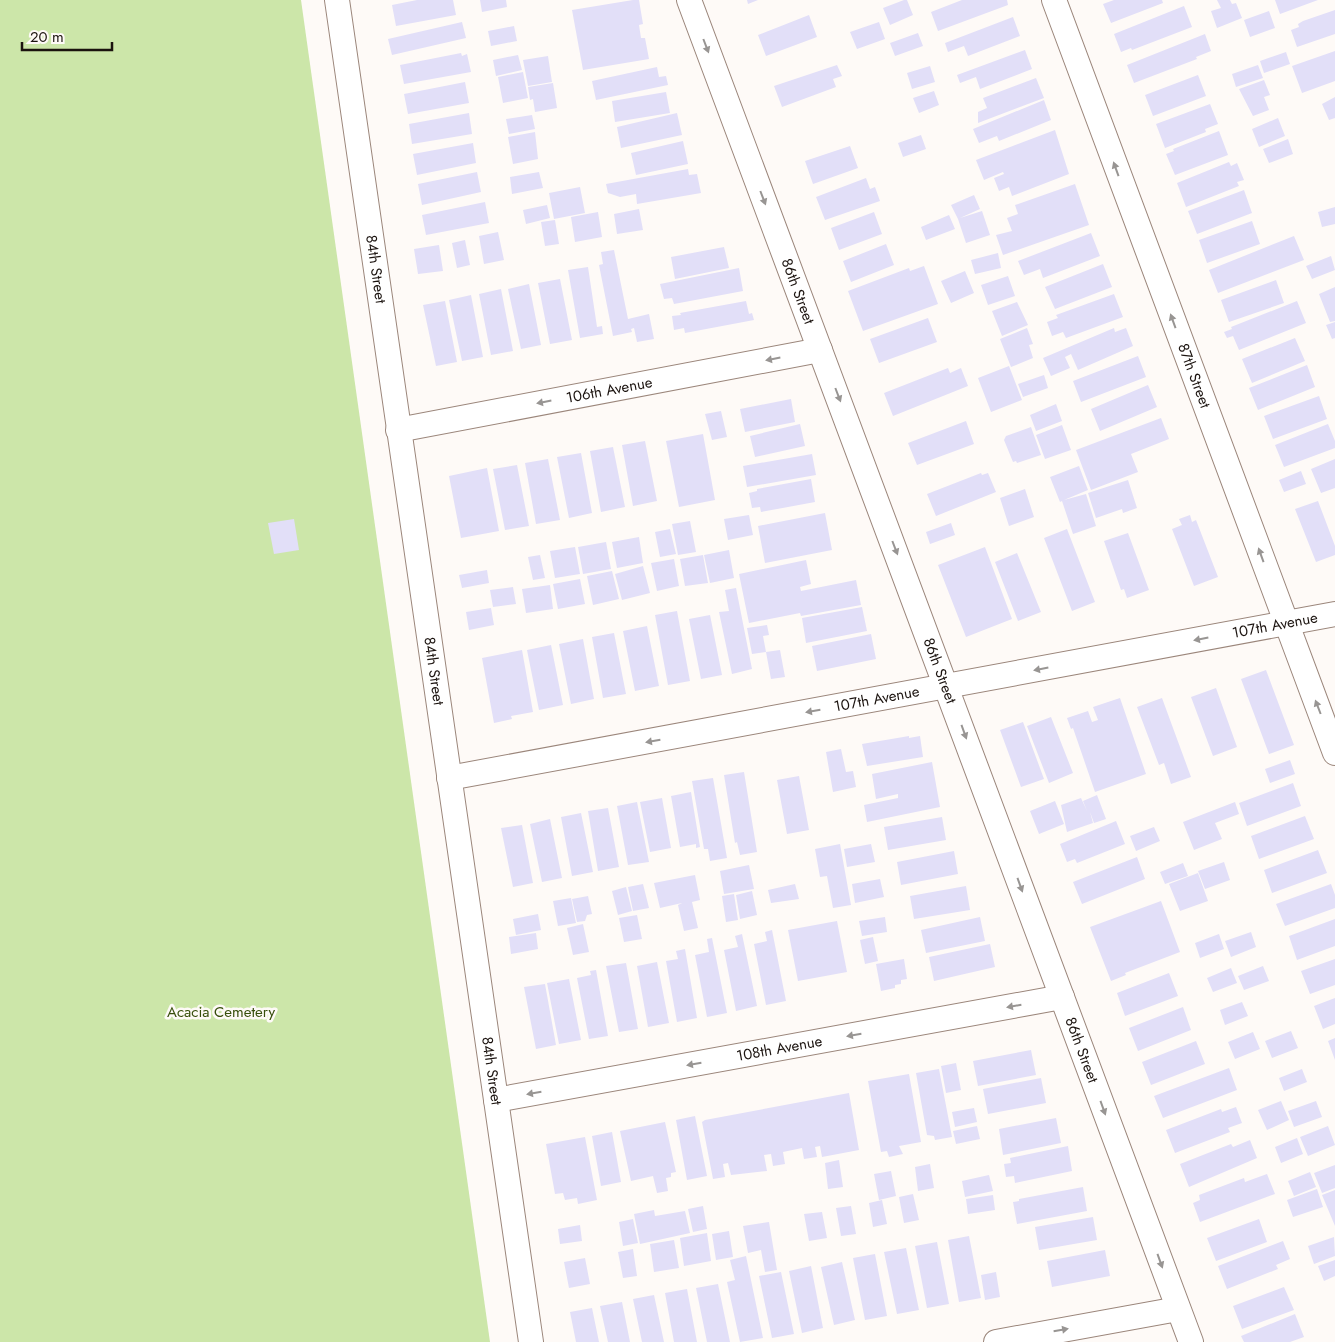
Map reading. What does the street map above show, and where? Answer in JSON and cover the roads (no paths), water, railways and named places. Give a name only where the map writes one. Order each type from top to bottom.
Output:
[{"type":"street","name":"84th Street","points":[[337,0],[531,1342]]},
{"type":"street","name":"86th Street","points":[[689,0],[1191,1342]]},
{"type":"street","name":"87th Street","points":[[1054,0],[1335,753]]},
{"type":"street","name":"106th Avenue","points":[[398,430],[820,350]]},
{"type":"street","name":"107th Avenue","points":[[449,778],[1335,614]]},
{"type":"street","name":"108th Avenue","points":[[496,1100],[1062,997]]},
{"type":"street","points":[[996,1342],[1178,1309]]},
{"type":"park label","name":"Acacia Cemetery","points":[[221,1012]]}]
